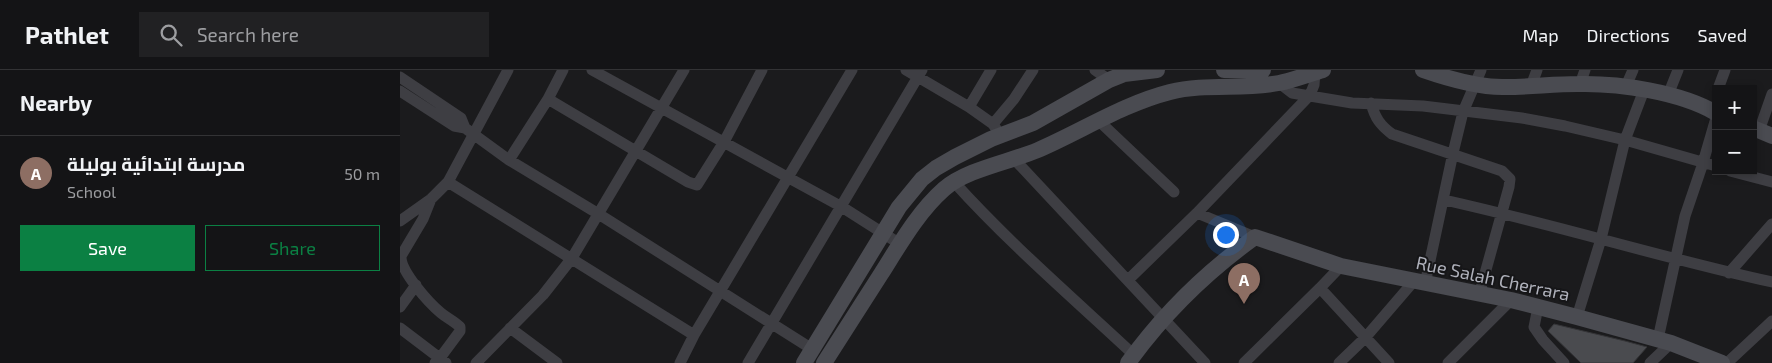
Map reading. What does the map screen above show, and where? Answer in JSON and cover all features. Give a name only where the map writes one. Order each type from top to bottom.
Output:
[{"type":"main road","points":[[808,356],[899,207],[922,179],[936,168],[999,133],[1057,110],[1109,80],[1124,74],[1158,70]]},
{"type":"main road","points":[[1224,70],[1263,70]]},
{"type":"main road","points":[[824,363],[900,244],[934,199],[954,182],[969,174],[1012,160],[1139,102],[1170,92],[1213,86],[1279,83],[1319,71]]},
{"type":"main road","points":[[1432,71],[1478,77],[1504,88],[1534,78],[1582,77],[1668,95],[1712,112]]},
{"type":"main road","points":[[999,133],[992,154],[1012,160]]},
{"type":"main road","points":[[999,133],[1020,142],[1012,160]]},
{"type":"main road","points":[[1131,359],[1163,318],[1228,256],[1255,238]]},
{"type":"main road","name":"Rue Salah Cherrara","points":[[1255,238],[1341,266],[1538,306],[1664,341],[1722,363]]},
{"type":"street","points":[[400,221],[431,199],[448,182],[468,131],[508,70]]},
{"type":"street","points":[[508,160],[548,99],[563,70]]},
{"type":"street","points":[[592,70],[842,207],[900,244]]},
{"type":"street","points":[[476,363],[543,295],[572,258],[597,213],[684,70]]},
{"type":"street","points":[[548,99],[637,150],[688,182],[697,185],[724,142],[762,70]]},
{"type":"street","points":[[680,363],[694,335],[852,70]]},
{"type":"street","points":[[906,70],[921,73],[969,106],[999,133],[1014,99],[1033,70]]},
{"type":"street","points":[[969,106],[991,70]]},
{"type":"street","points":[[1095,70],[1109,80]]},
{"type":"street","points":[[1626,86],[1632,70]]},
{"type":"street","points":[[1668,95],[1678,70]]},
{"type":"street","points":[[1719,85],[1725,70]]},
{"type":"street","points":[[1128,280],[1197,214],[1310,96],[1319,71]]},
{"type":"street","points":[[748,363],[921,73]]},
{"type":"street","points":[[400,77],[461,118],[468,131]]},
{"type":"street","points":[[1339,363],[1419,282],[1444,200],[1463,112],[1478,77]]},
{"type":"street","points":[[1279,83],[1292,93],[1352,103],[1423,106],[1522,118],[1565,126],[1625,140],[1712,165]]},
{"type":"street","points":[[1577,317],[1602,238],[1625,140],[1644,90]]},
{"type":"street","points":[[400,91],[454,126],[468,131],[508,160],[597,213],[721,292],[770,324],[808,356]]},
{"type":"street","points":[[1761,132],[1772,94]]},
{"type":"street","points":[[1371,104],[1375,118],[1382,127],[1392,134],[1502,170],[1510,179],[1479,295]]},
{"type":"street","points":[[1099,121],[1174,192]]},
{"type":"street","points":[[1650,363],[1664,341],[1676,258],[1685,216],[1703,162],[1712,122]]},
{"type":"street","points":[[1012,160],[1205,363]]},
{"type":"street","points":[[1745,175],[1772,182]]},
{"type":"street","points":[[448,182],[694,335]]},
{"type":"street","points":[[954,182],[976,207],[1131,359]]},
{"type":"street","points":[[400,328],[441,361],[460,330],[460,327],[435,307],[403,267],[401,256],[423,219],[431,199]]},
{"type":"street","points":[[1444,200],[1602,238],[1729,273],[1772,282]]},
{"type":"street","points":[[1197,214],[1255,238]]},
{"type":"street","points":[[1729,273],[1772,224]]},
{"type":"street","points":[[1244,363],[1341,266]]},
{"type":"street","points":[[400,307],[416,285]]},
{"type":"street","points":[[1320,288],[1390,363]]},
{"type":"street","points":[[1448,363],[1511,300]]},
{"type":"street","points":[[1538,306],[1534,326],[1559,361]]},
{"type":"street","points":[[510,328],[557,363]]},
{"type":"street","points":[[1727,363],[1769,328]]},
{"type":"building","points":[[1554,324],[1647,347],[1633,363],[1581,363],[1548,331]]},
{"type":"place","name":"مدرسة ابتدائية بوليلة","points":[[1244,304]]}]
